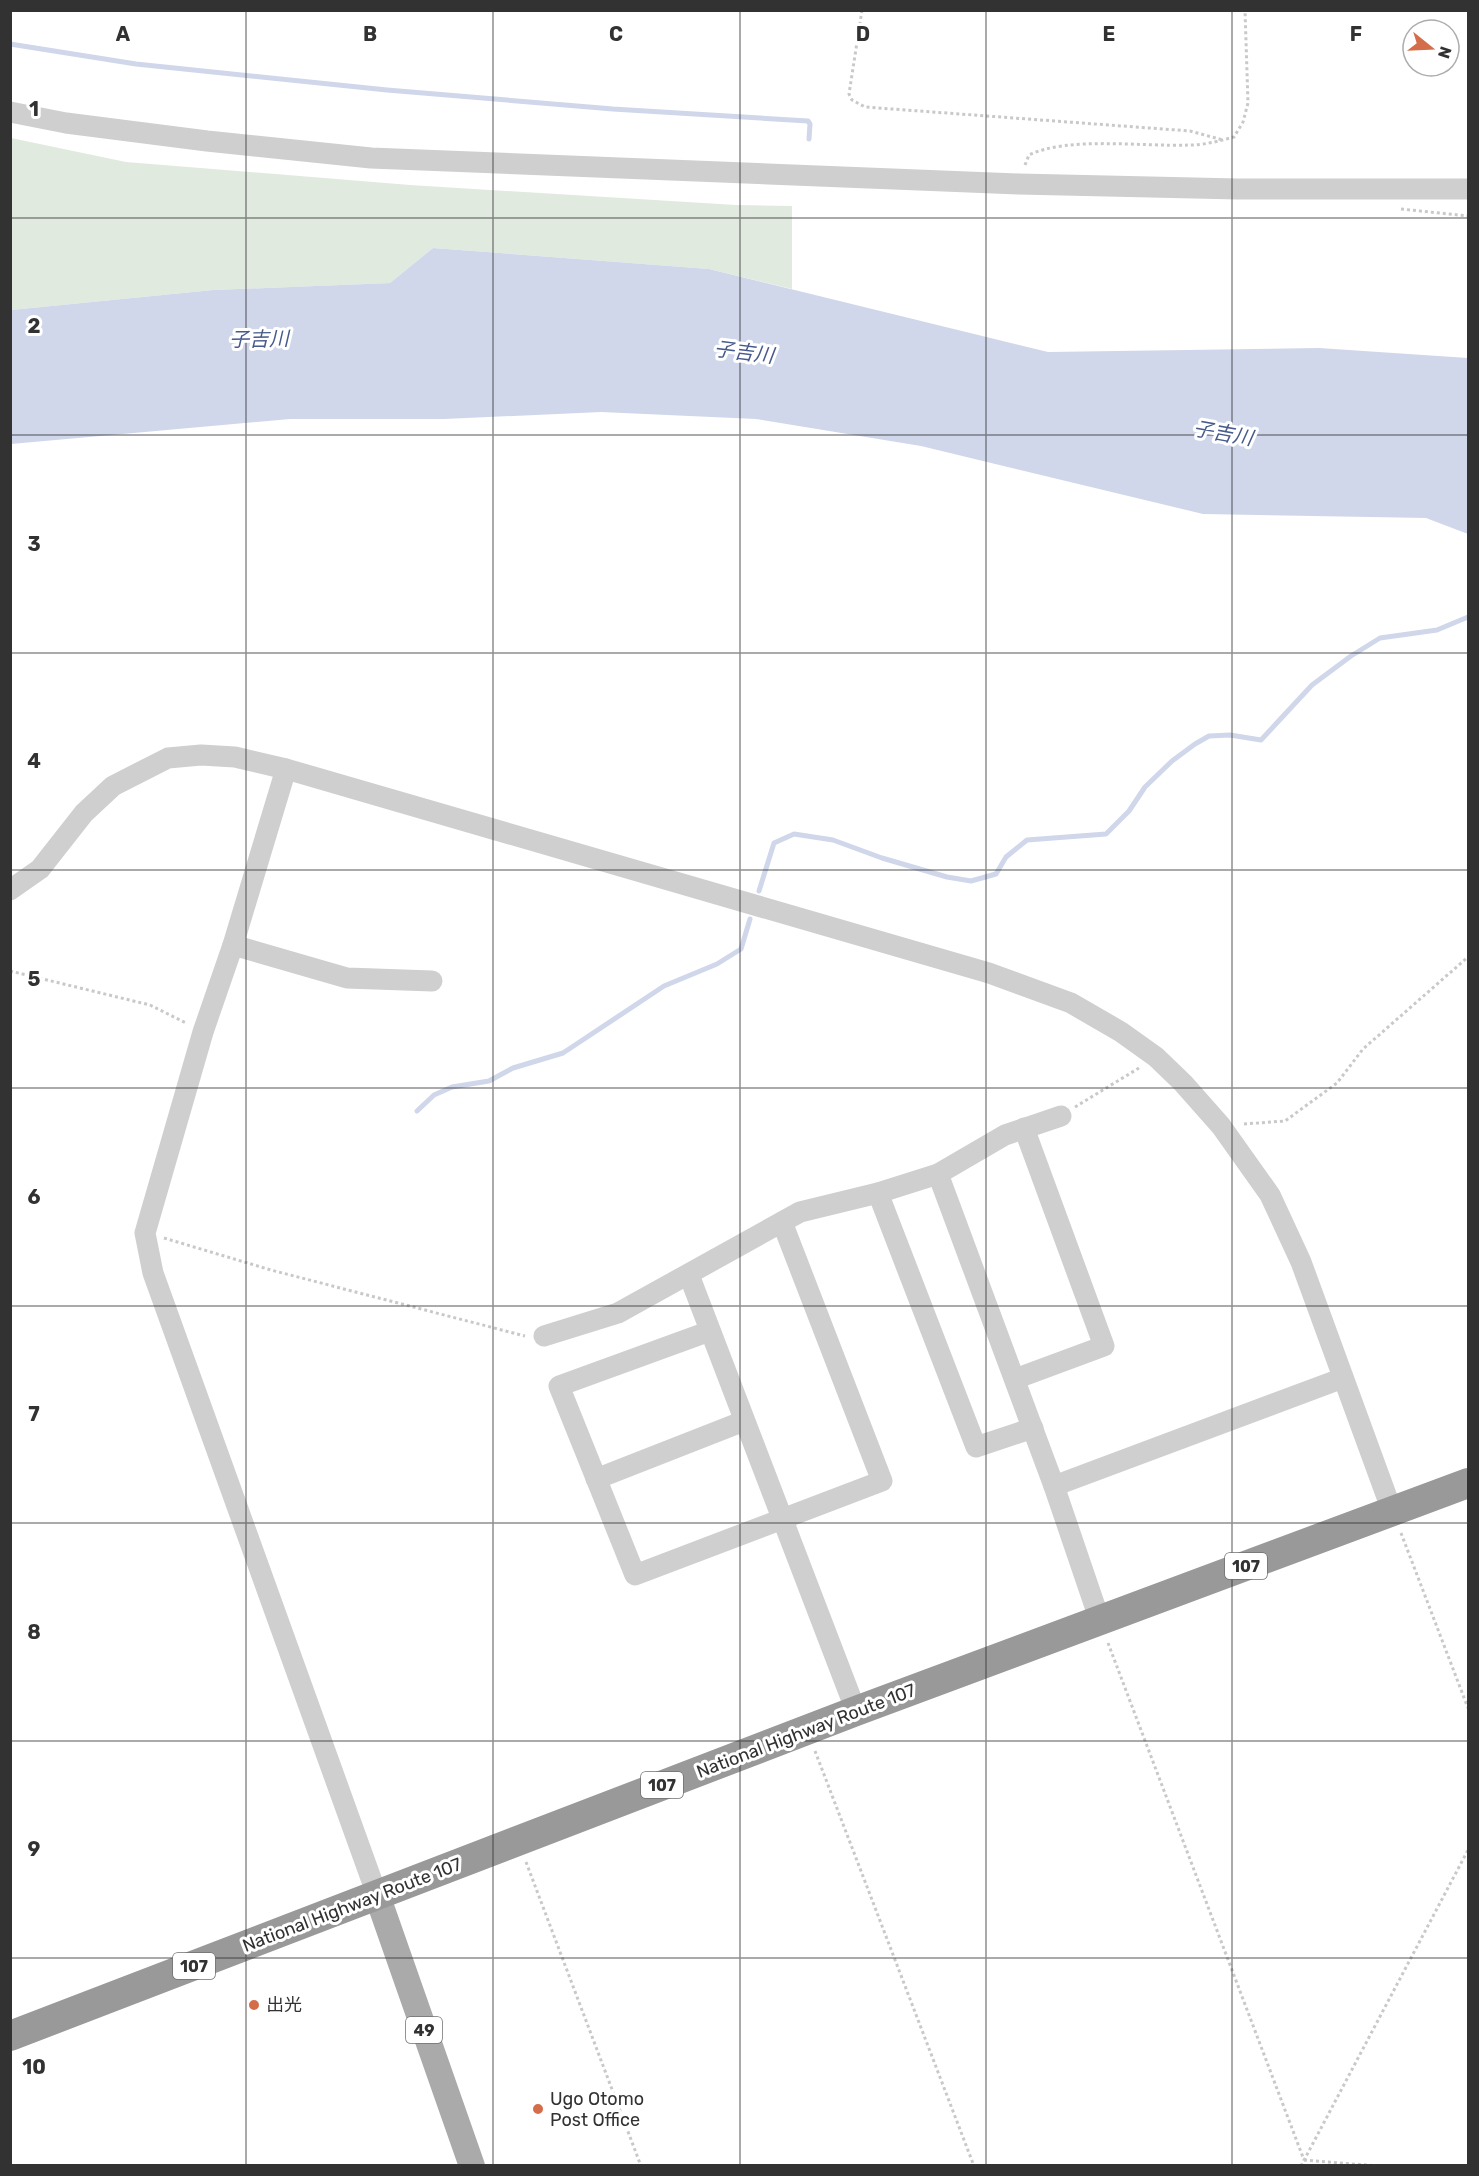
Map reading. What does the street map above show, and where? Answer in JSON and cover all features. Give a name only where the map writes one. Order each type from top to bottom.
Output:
[{"type":"highway","name":"National Highway Route 107","points":[[10,2036],[856,1711],[1468,1483]]},
{"type":"main road","name":"49","points":[[377,1895],[471,2166]]},
{"type":"street","points":[[10,112],[66,123],[207,141],[371,158],[1019,184],[1238,189],[1468,189]]},
{"type":"street","points":[[10,890],[40,869],[84,813],[113,786],[168,758],[201,755],[235,757],[286,769],[989,974],[1071,1003],[1121,1032],[1156,1057],[1221,1126],[1270,1195],[1302,1262],[1392,1511]]},
{"type":"street","points":[[286,769],[233,945],[203,1032],[145,1233],[153,1273],[377,1895]]},
{"type":"street","points":[[233,945],[347,978],[432,981]]},
{"type":"street","points":[[544,1336],[618,1313],[800,1212],[939,1174],[1005,1135],[1061,1116]]},
{"type":"street","points":[[1015,1379],[1104,1346],[1024,1128]]},
{"type":"street","points":[[939,1174],[1054,1486],[1100,1620]]},
{"type":"street","points":[[878,1192],[976,1447],[1033,1428]]},
{"type":"street","points":[[710,1331],[559,1386],[635,1575],[882,1481],[782,1222]]},
{"type":"street","points":[[689,1275],[856,1711]]},
{"type":"street","points":[[1054,1486],[1343,1378]]},
{"type":"street","points":[[596,1479],[744,1421]]},
{"type":"path","points":[[862,10],[849,94],[852,100],[865,107],[1190,131],[1223,140]]},
{"type":"path","points":[[1019,184],[1029,155],[1042,148],[1075,145],[1211,144],[1234,137],[1244,122],[1248,103],[1245,10]]},
{"type":"path","points":[[1221,1126],[1285,1121],[1338,1083],[1363,1049],[1468,957]]},
{"type":"path","points":[[10,971],[150,1005],[203,1032]]},
{"type":"path","points":[[1061,1116],[1156,1057]]},
{"type":"path","points":[[145,1233],[271,1270],[520,1336],[544,1336]]},
{"type":"path","points":[[1392,1511],[1468,1708]]},
{"type":"path","points":[[1100,1620],[1304,2160]]},
{"type":"path","points":[[807,1730],[974,2166]]},
{"type":"path","points":[[518,1841],[641,2166]]},
{"type":"path","points":[[1301,2166],[1468,1850]]},
{"type":"path","points":[[1304,2160],[1378,2166]]},
{"type":"shaded area","points":[[11,138],[126,162],[410,185],[736,205],[792,206],[792,289],[709,269],[433,248],[390,283],[213,290],[11,310]]},
{"type":"water","name":"子吉川","points":[[433,248],[709,269],[1048,352],[1319,348],[1468,358],[1468,534],[1426,518],[1203,514],[921,446],[756,419],[601,412],[444,419],[290,419],[11,444],[11,310],[213,290],[390,283]]},
{"type":"waterway","points":[[10,44],[136,64],[387,90],[613,109],[808,121],[810,124],[809,139]]},
{"type":"waterway","points":[[759,891],[774,843],[794,834],[833,840],[882,858],[947,877],[971,881],[996,874],[1006,857],[1027,840],[1106,834],[1129,811],[1145,787],[1172,761],[1195,744],[1209,736],[1230,735],[1261,740],[1312,685],[1380,638],[1437,630],[1468,617]]},
{"type":"waterway","points":[[417,1111],[434,1095],[452,1087],[489,1081],[513,1068],[563,1053],[664,986],[717,964],[741,949],[750,919]]},
{"type":"place","name":"出光","points":[[254,2005]]},
{"type":"place","name":"Ugo Otomo Post Office","points":[[538,2109]]}]
